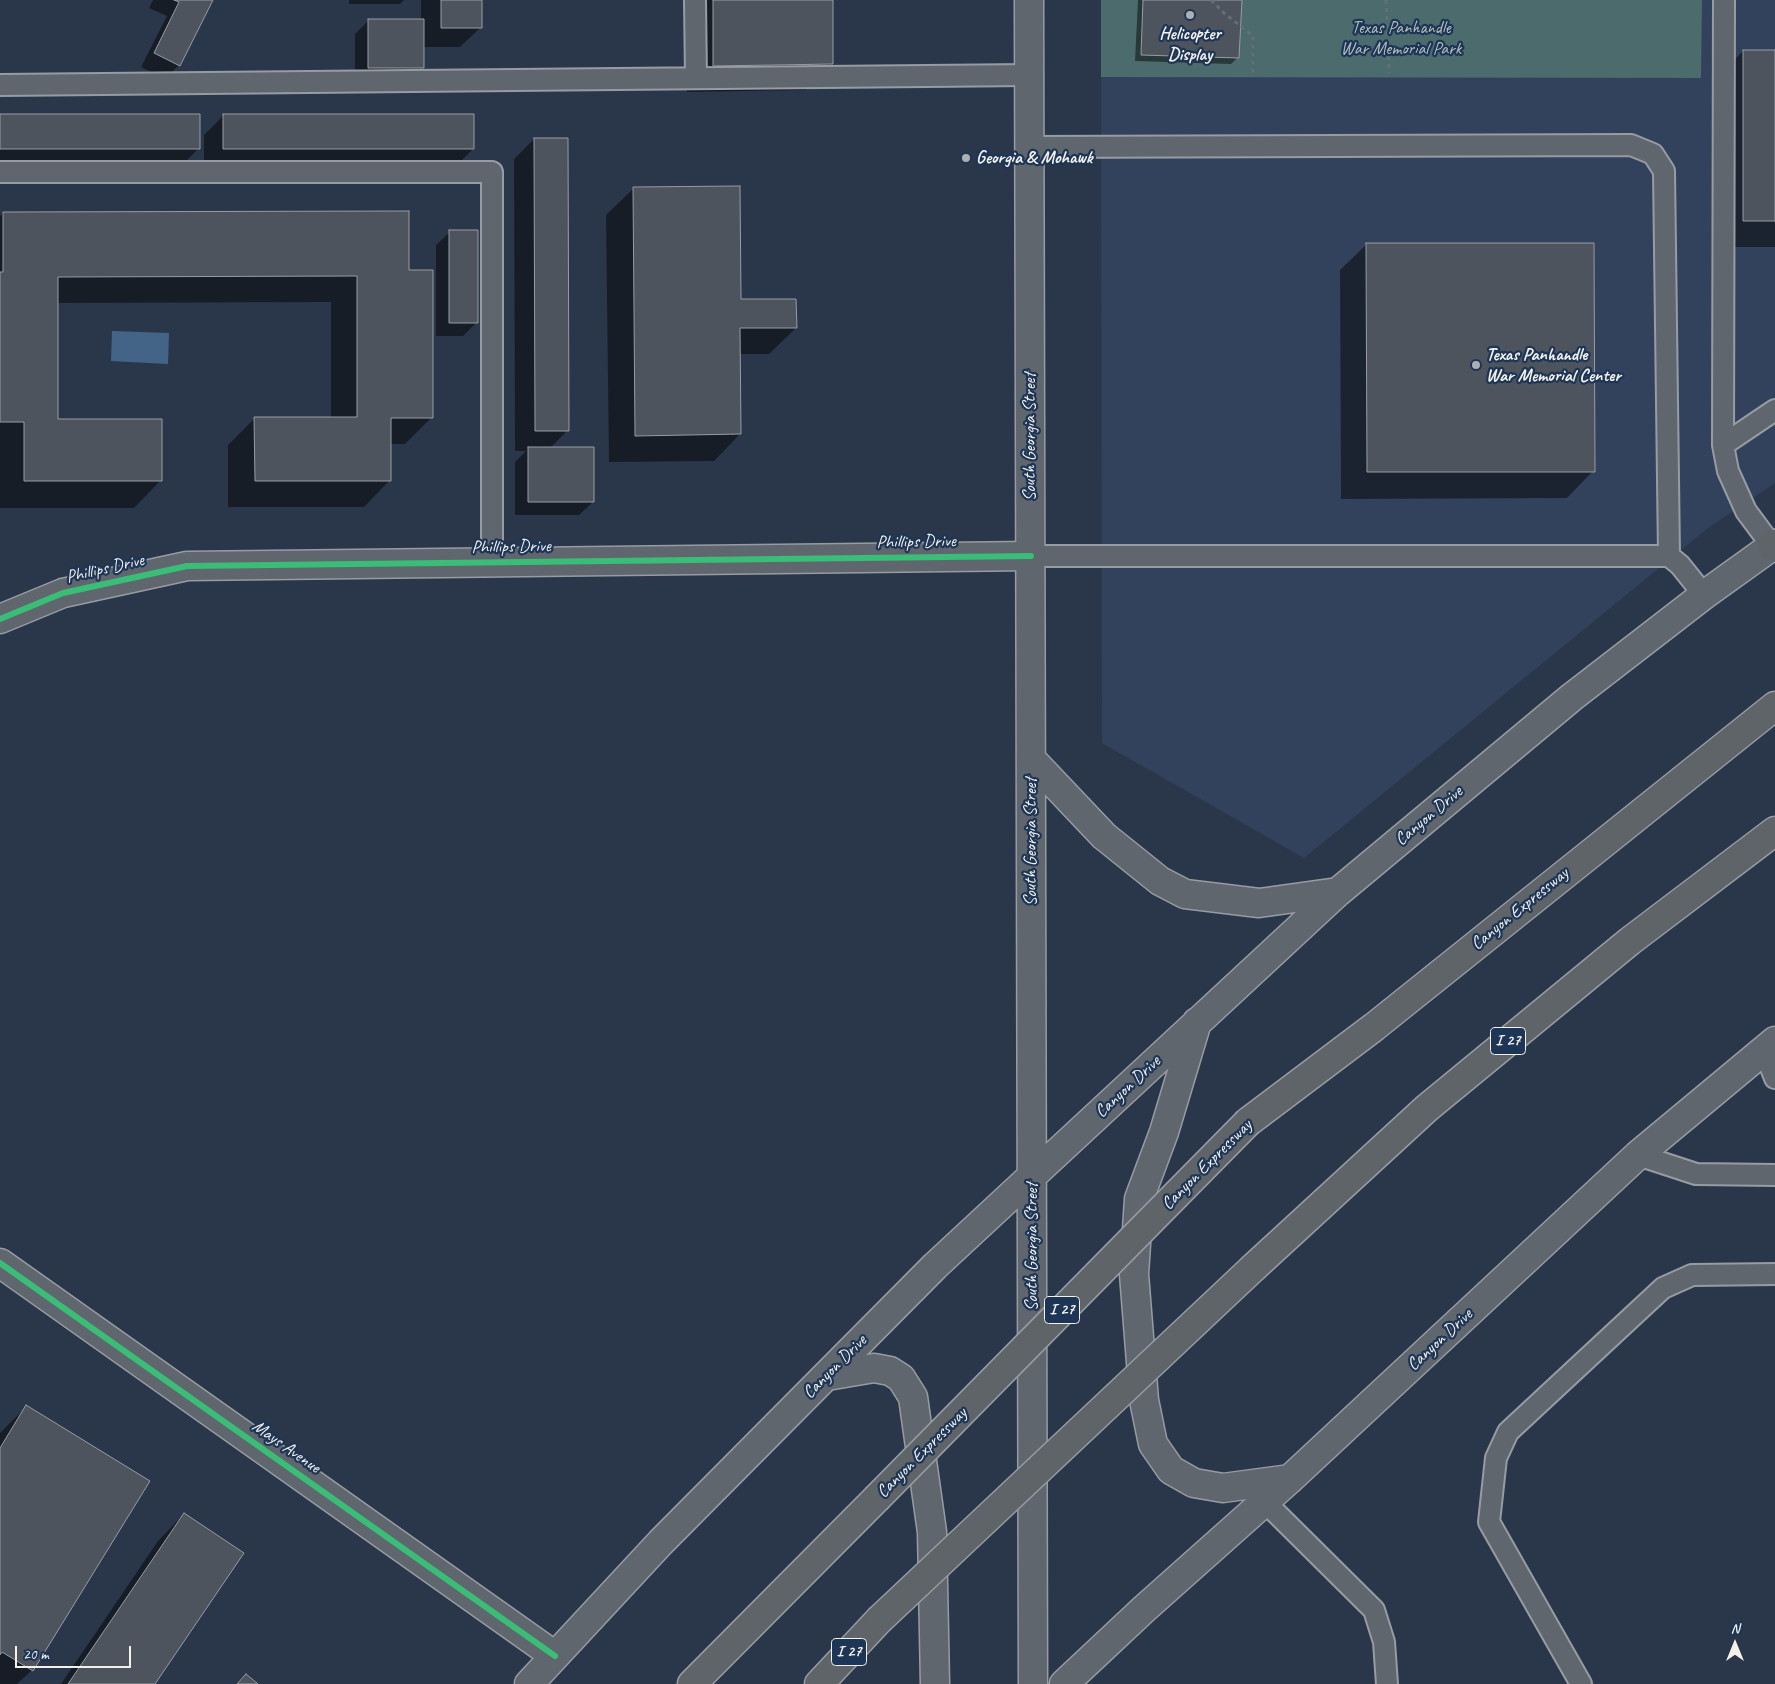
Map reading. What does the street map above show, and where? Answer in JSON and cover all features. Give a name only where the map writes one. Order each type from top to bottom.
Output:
[{"type":"highway","name":"Canyon Expressway","points":[[692,1684],[1248,1122],[1374,1027],[1775,706]]},
{"type":"highway","name":"I 27","points":[[819,1684],[879,1620],[1426,1108],[1630,940],[1775,831]]},
{"type":"main road","name":"South Georgia Street","points":[[1029,0],[1033,1684]]},
{"type":"main road","name":"Canyon Drive","points":[[529,1684],[660,1542],[936,1266],[1197,1021],[1338,892],[1572,696],[1704,595],[1774,545]]},
{"type":"main road","name":"Phillips Drive","points":[[0,619],[63,594],[187,566],[1031,556]]},
{"type":"main road","points":[[1031,759],[1104,836],[1160,881],[1186,894],[1260,903],[1338,892]]},
{"type":"main road","points":[[1197,1021],[1164,1132],[1139,1199],[1134,1274],[1144,1400],[1153,1444],[1171,1470],[1194,1483],[1223,1488],[1290,1479]]},
{"type":"main road","name":"Canyon Drive","points":[[1064,1684],[1144,1609],[1290,1479],[1638,1155],[1769,1045]]},
{"type":"main road","name":"Mays Avenue","points":[[0,1263],[555,1656]]},
{"type":"main road","points":[[827,1376],[874,1368],[890,1370],[901,1378],[913,1397],[932,1532],[936,1684]]},
{"type":"lane","points":[[695,0],[696,78]]},
{"type":"lane","points":[[1724,0],[1723,445],[1728,471],[1746,511],[1774,545]]},
{"type":"lane","points":[[0,85],[1029,75]]},
{"type":"lane","points":[[1030,147],[1631,145],[1653,154],[1664,170],[1669,556]]},
{"type":"lane","points":[[0,172],[492,172],[492,563]]},
{"type":"lane","points":[[1723,445],[1775,410]]},
{"type":"lane","points":[[1031,556],[1669,556],[1680,564],[1704,595]]},
{"type":"lane","points":[[1769,1045],[1775,1078]]},
{"type":"lane","points":[[1638,1155],[1696,1174],[1775,1175]]},
{"type":"lane","points":[[1582,1684],[1489,1522],[1496,1458],[1508,1432],[1663,1288],[1692,1275],[1775,1274]]},
{"type":"lane","points":[[1265,1502],[1374,1610],[1384,1642],[1387,1684]]},
{"type":"path","points":[[1211,0],[1253,36],[1253,73]]},
{"type":"path","points":[[1386,0],[1389,73]]},
{"type":"shaded area","points":[[1101,0],[1775,0],[1775,483],[1708,528],[1304,858],[1102,743]]},
{"type":"shaded area","points":[[112,331],[169,333],[168,364],[111,361]]},
{"type":"green space","name":"Texas Panhandle War Memorial Park","points":[[1101,0],[1702,0],[1701,78],[1101,77]]},
{"type":"building","points":[[174,0],[213,0],[180,66],[154,53],[179,2]]},
{"type":"building","points":[[441,0],[482,0],[482,28],[441,28]]},
{"type":"building","points":[[713,0],[833,0],[833,64],[713,66]]},
{"type":"building","points":[[1143,0],[1242,0],[1239,58],[1141,55]]},
{"type":"building","points":[[368,19],[424,19],[424,68],[368,68]]},
{"type":"building","points":[[1743,50],[1775,50],[1775,221],[1743,221]]},
{"type":"building","points":[[0,114],[200,114],[200,149],[0,149]]},
{"type":"building","points":[[223,114],[474,114],[474,149],[223,149]]},
{"type":"building","points":[[534,138],[568,138],[569,431],[535,431]]},
{"type":"building","points":[[740,186],[741,299],[796,299],[797,328],[740,328],[741,434],[635,436],[633,187]]},
{"type":"building","points":[[409,211],[409,270],[433,270],[433,418],[391,418],[391,481],[255,481],[254,417],[357,417],[357,276],[58,277],[58,419],[162,419],[162,481],[24,481],[24,422],[0,422],[0,272],[3,272],[3,212]]},
{"type":"building","points":[[449,230],[478,230],[478,323],[449,323]]},
{"type":"building","points":[[1366,243],[1594,243],[1595,472],[1367,472]]},
{"type":"building","points":[[528,447],[594,447],[594,502],[528,502]]},
{"type":"building","points":[[26,1405],[150,1481],[33,1671],[2,1652],[0,1655],[0,1448]]},
{"type":"building","points":[[184,1513],[244,1553],[155,1684],[68,1684]]},
{"type":"building","points":[[246,1674],[258,1684],[237,1684]]},
{"type":"cycle path","points":[[0,619],[63,593],[187,566],[1031,556]]},
{"type":"cycle path","points":[[0,1263],[555,1656]]},
{"type":"place","name":"Helicopter Display","points":[[1190,15]]},
{"type":"place","name":"Georgia & Mohawk","points":[[966,158]]},
{"type":"place","name":"Texas Panhandle War Memorial Center","points":[[1476,365]]}]
